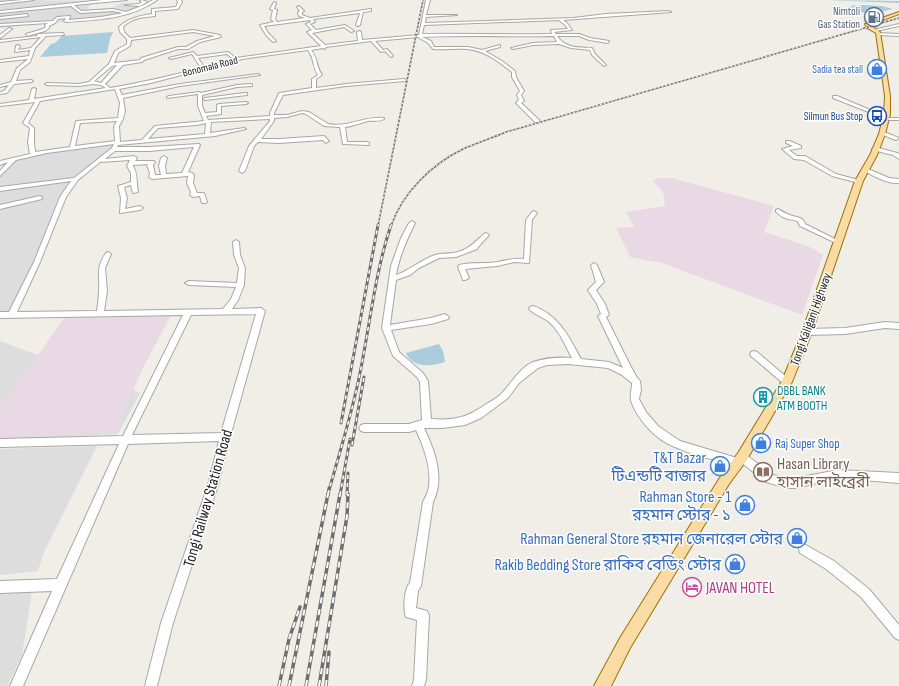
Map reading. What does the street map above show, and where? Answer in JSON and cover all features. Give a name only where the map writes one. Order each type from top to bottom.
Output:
[{"type":"main road","name":"Tongi Kaliganj Highway","points":[[602,686],[625,643],[787,382],[807,332],[858,182],[866,170],[882,133],[886,118],[888,104],[877,32],[867,24],[899,13]]},
{"type":"street","points":[[1,1],[7,0]]},
{"type":"street","points":[[0,11],[32,0]]},
{"type":"street","points":[[73,5],[81,0]]},
{"type":"street","points":[[1,1],[15,5],[34,5],[45,8],[107,0],[125,0]]},
{"type":"street","points":[[44,21],[108,18],[126,14],[160,0]]},
{"type":"street","points":[[91,83],[111,65],[116,52],[127,47],[128,41],[122,32],[121,27],[123,24],[138,17],[154,15],[153,10],[177,8],[180,2],[179,0]]},
{"type":"street","points":[[428,0],[420,36],[422,39],[430,42],[433,48],[468,48],[474,51],[482,51],[499,46]]},
{"type":"street","points":[[15,5],[35,3],[34,5]]},
{"type":"street","points":[[107,14],[134,3]]},
{"type":"street","points":[[274,3],[272,9],[275,10],[273,19],[276,23]]},
{"type":"street","points":[[26,18],[34,5]]},
{"type":"street","points":[[73,5],[80,12],[118,10],[126,14]]},
{"type":"street","points":[[48,12],[55,7]]},
{"type":"street","points":[[299,7],[302,11],[300,12],[301,16],[311,19]]},
{"type":"street","points":[[41,12],[45,8]]},
{"type":"street","points":[[274,41],[267,34],[262,25],[370,10]]},
{"type":"street","points":[[358,25],[362,11]]},
{"type":"street","points":[[423,24],[490,20],[560,20],[669,12]]},
{"type":"street","points":[[425,16],[455,15]]},
{"type":"street","points":[[26,18],[30,23],[56,20]]},
{"type":"street","points":[[0,21],[26,18]]},
{"type":"street","points":[[0,21],[26,18]]},
{"type":"street","points":[[311,19],[313,22],[308,24],[315,30]]},
{"type":"street","points":[[28,35],[44,30],[48,27],[46,26],[56,20]]},
{"type":"street","points":[[560,20],[566,24],[570,30],[552,30],[554,36],[560,44]]},
{"type":"street","points":[[877,32],[899,25]]},
{"type":"street","points":[[325,48],[309,32],[345,26],[352,31]]},
{"type":"street","points":[[0,37],[10,28]]},
{"type":"street","points":[[512,30],[515,36]]},
{"type":"street","points":[[111,65],[141,61],[142,59],[178,48],[187,48],[198,40],[220,36],[187,32],[128,41]]},
{"type":"street","points":[[359,32],[360,42]]},
{"type":"street","points":[[877,32],[899,35]]},
{"type":"street","points":[[9,40],[10,37],[28,35],[63,34]]},
{"type":"street","name":"Bonomala Road","points":[[0,105],[38,101],[108,88],[152,82],[236,60],[372,40],[462,34],[515,36],[579,35],[589,39],[608,42]]},
{"type":"street","points":[[0,41],[44,36],[34,49],[29,61],[18,69],[13,83],[5,92],[0,93]]},
{"type":"street","points":[[128,41],[172,38]]},
{"type":"street","points":[[372,40],[382,50],[386,50],[391,56]]},
{"type":"street","points":[[513,48],[533,44],[560,44],[566,47],[581,47],[584,49],[591,49],[591,51],[604,65]]},
{"type":"street","points":[[18,46],[16,51],[34,49]]},
{"type":"street","points":[[309,49],[315,57],[316,69],[320,75],[314,79],[314,89]]},
{"type":"street","points":[[482,51],[501,62],[514,72],[514,77],[522,91],[519,95],[522,100],[518,103],[537,121]]},
{"type":"street","points":[[171,58],[193,53],[203,68]]},
{"type":"street","points":[[196,57],[228,53],[236,60]]},
{"type":"street","points":[[0,61],[31,57]]},
{"type":"street","points":[[102,84],[121,64]]},
{"type":"street","points":[[121,97],[180,85],[258,75]]},
{"type":"street","points":[[242,171],[250,150],[270,125],[272,121],[271,117],[281,94],[363,83],[404,80]]},
{"type":"street","points":[[0,86],[31,81]]},
{"type":"street","points":[[47,84],[79,85],[91,83],[102,84],[108,88]]},
{"type":"street","points":[[200,97],[222,89],[250,85]]},
{"type":"street","points":[[12,314],[37,262],[63,197],[76,178],[116,145],[119,137],[116,127],[121,119],[123,111],[121,97],[116,87]]},
{"type":"street","points":[[31,101],[34,90]]},
{"type":"street","points":[[169,97],[196,92],[200,97],[202,111],[206,121],[209,121]]},
{"type":"street","points":[[200,97],[245,94]]},
{"type":"street","points":[[835,97],[886,118],[899,119]]},
{"type":"street","points":[[33,154],[31,142],[32,128],[25,123],[38,101]]},
{"type":"street","points":[[204,115],[220,113],[218,105],[246,103]]},
{"type":"street","points":[[144,140],[157,127],[197,124],[209,121],[271,117],[305,112],[326,125],[342,126],[382,119]]},
{"type":"street","points":[[72,148],[78,122],[121,119]]},
{"type":"street","points":[[207,135],[209,121]]},
{"type":"street","points":[[342,126],[345,143],[367,144]]},
{"type":"street","points":[[0,162],[14,160],[33,154],[72,148],[116,145],[144,140],[207,135],[244,129]]},
{"type":"street","points":[[882,133],[896,138]]},
{"type":"street","points":[[257,140],[279,141],[324,138],[326,141]]},
{"type":"street","points":[[788,142],[799,147],[785,149],[796,158],[804,157],[834,175],[858,182]]},
{"type":"street","points":[[116,145],[149,149],[197,145],[184,174]]},
{"type":"street","points":[[875,149],[898,154]]},
{"type":"street","points":[[98,161],[134,158],[130,168],[134,173],[135,192]]},
{"type":"street","points":[[164,158],[162,166],[164,176]]},
{"type":"street","points":[[0,174],[14,160]]},
{"type":"street","points":[[131,163],[152,162],[150,165],[153,173],[153,184]]},
{"type":"street","points":[[866,170],[884,178],[899,181]]},
{"type":"street","points":[[152,177],[190,174],[192,175],[190,183],[194,192],[193,195],[202,194],[204,202]]},
{"type":"street","points":[[0,189],[76,178]]},
{"type":"street","points":[[134,184],[121,186],[124,198],[122,212],[140,208]]},
{"type":"street","points":[[0,207],[40,198]]},
{"type":"street","points":[[778,211],[788,217],[797,218],[802,222],[802,225],[838,242]]},
{"type":"street","points":[[466,278],[461,267],[497,264],[514,260],[527,261],[529,220],[534,213]]},
{"type":"street","points":[[412,223],[398,253],[392,279],[386,328],[396,354],[420,375],[424,381],[423,425],[426,446],[432,460],[433,490],[428,501],[415,586],[412,588],[410,613],[423,615],[420,680],[418,686]]},
{"type":"street","points":[[392,279],[408,273],[417,266],[438,256],[456,255],[474,248],[474,246],[486,235]]},
{"type":"street","points":[[0,315],[188,313],[226,311],[234,300],[240,285],[242,268],[237,255],[236,242]]},
{"type":"street","points":[[100,314],[103,290],[101,277],[102,265],[108,254]]},
{"type":"street","points":[[594,264],[600,282],[592,290],[601,304],[605,315],[602,316],[615,344],[626,366],[636,381],[637,390],[635,399],[637,407],[655,429],[677,444],[740,459],[770,479],[787,483],[796,483],[838,474],[899,478]]},
{"type":"street","points":[[189,283],[240,285]]},
{"type":"street","points":[[533,309],[557,323],[578,361]]},
{"type":"street","name":"Tongi Railway Station Road","points":[[151,686],[167,623],[213,485],[225,437],[262,311],[226,311]]},
{"type":"street","points":[[16,686],[126,439],[188,313]]},
{"type":"street","points":[[386,328],[432,321],[445,317]]},
{"type":"street","points":[[807,332],[846,331],[866,326],[889,324],[899,326]]},
{"type":"street","points":[[754,354],[787,382]]},
{"type":"street","points":[[364,428],[396,429],[465,421],[478,415],[505,396],[516,381],[535,365],[556,360],[609,365],[626,373],[636,381]]},
{"type":"street","points":[[0,442],[225,437]]},
{"type":"street","points":[[804,550],[830,565],[865,593],[899,634]]},
{"type":"street","points":[[0,587],[61,585]]},
{"type":"shaded area","points":[[0,0],[111,1],[90,5],[87,10],[111,8],[122,3],[142,7],[106,18],[0,28]]},
{"type":"shaded area","points":[[118,142],[115,148],[83,173],[67,193],[11,311],[0,312],[0,173],[12,159],[29,155]]},
{"type":"shaded area","points":[[657,178],[672,178],[774,206],[764,232],[808,246],[823,255],[802,315],[662,263],[630,257],[616,228],[634,227],[626,212],[665,206],[663,192],[653,181]]},
{"type":"shaded area","points":[[172,313],[142,370],[115,432],[0,438],[0,410],[66,315]]},
{"type":"shaded area","points":[[0,341],[140,393],[118,434],[0,439]]},
{"type":"shaded area","points":[[97,446],[44,552],[38,571],[0,575],[0,449]]},
{"type":"shaded area","points":[[32,591],[22,655],[7,686],[0,686],[0,593]]},
{"type":"water","points":[[849,6],[882,6],[893,9],[872,14],[843,9]]},
{"type":"water","points":[[113,32],[107,53],[40,57],[51,44],[55,43],[62,36]]},
{"type":"water","points":[[439,344],[443,351],[445,362],[434,365],[418,364],[413,362],[406,353]]},
{"type":"waterway","points":[[827,0],[873,0],[899,2]]},
{"type":"railway","points":[[378,226],[423,0]]},
{"type":"railway","points":[[391,226],[396,214],[410,191],[429,171],[451,155],[463,149],[506,132],[899,18]]},
{"type":"railway","points":[[341,423],[378,225]]},
{"type":"railway","points":[[328,493],[357,388],[377,280],[385,243],[391,225]]},
{"type":"railway","points":[[352,445],[364,377]]},
{"type":"railway","points":[[340,495],[350,439]]},
{"type":"railway","points":[[347,495],[348,473]]},
{"type":"railway","points":[[328,493],[329,488]]},
{"type":"railway","points":[[289,686],[328,493]]},
{"type":"railway","points":[[306,686],[340,494]]},
{"type":"railway","points":[[319,686],[347,516],[348,494]]},
{"type":"railway","points":[[279,686],[289,639],[300,607]]},
{"type":"railway","points":[[326,686],[329,652]]},
{"type":"place","name":"Nimtoli Gas Station","points":[[874,17]]},
{"type":"place","name":"Sadia tea stall","points":[[877,69]]},
{"type":"place","name":"Silmun Bus Stop","points":[[877,116]]},
{"type":"place","name":"DBBL BANK ATM BOOTH","points":[[763,397]]},
{"type":"place","name":"Raj Super Shop","points":[[761,443]]},
{"type":"place","name":"T&T Bazar টিএন্ডটি বাজার","points":[[720,466]]},
{"type":"place","name":"Hasan Library হাসান লাইব্রেরী","points":[[763,472]]},
{"type":"place","name":"Rahman Store - 1 রহমান স্টোর - ১","points":[[745,505]]},
{"type":"place","name":"Rahman General Store রহমান জেনারেল স্টোর","points":[[797,538]]},
{"type":"place","name":"Rakib Bedding Store রাকিব বেডিং স্টোর","points":[[735,564]]},
{"type":"place","name":"JAVAN HOTEL","points":[[692,587]]}]
